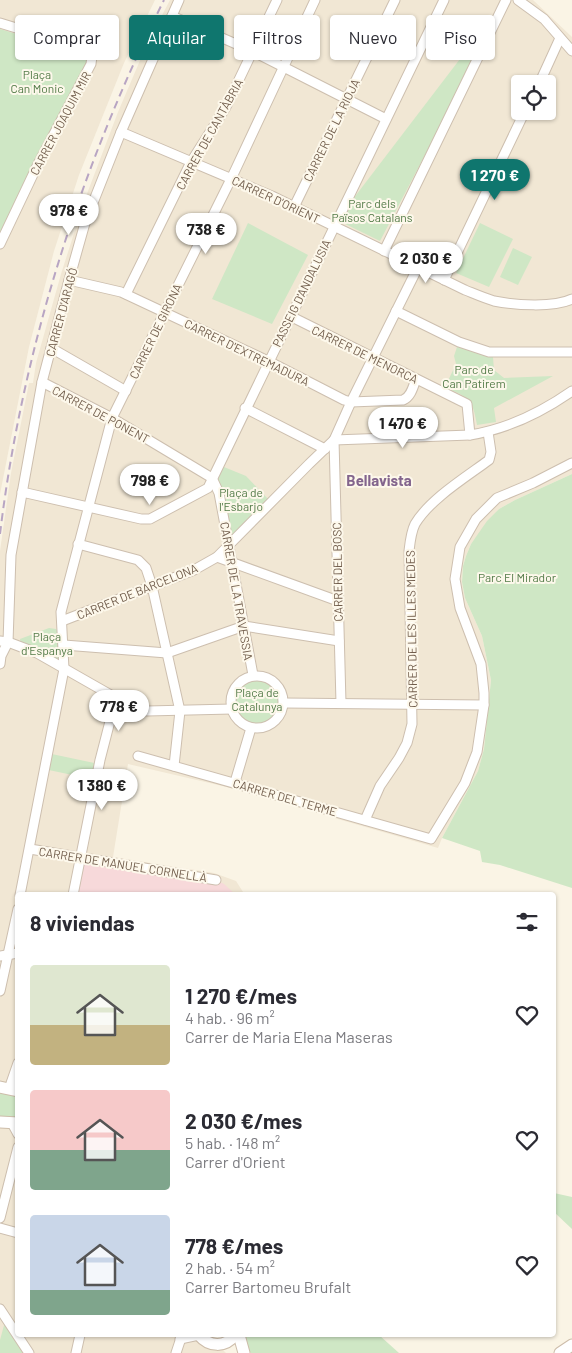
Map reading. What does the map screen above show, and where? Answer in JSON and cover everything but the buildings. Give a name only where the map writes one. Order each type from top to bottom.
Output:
[{"type":"street","name":"CARRER D'ARAGÓ","points":[[172,15],[180,0]]},
{"type":"street","name":"CARRER DE CANTÀBRIA","points":[[270,15],[277,0]]},
{"type":"street","name":"CARRER DE GIRONA","points":[[21,892],[64,669],[61,612],[112,418],[232,178],[315,0]]},
{"type":"street","name":"CARRER DE LA RIOJA","points":[[294,207],[394,0]]},
{"type":"street","name":"PASSEIG D'ANDALUSIA","points":[[22,492],[140,519],[150,519],[208,488],[245,408],[444,0]]},
{"type":"street","points":[[384,251],[506,0]]},
{"type":"street","points":[[518,0],[544,19],[572,52]]},
{"type":"street","name":"CARRER JOAQUIM MIR","points":[[0,244],[38,164],[91,64],[92,56],[88,50],[5,24]]},
{"type":"street","points":[[543,75],[560,38]]},
{"type":"street","name":"CARRER D'ARAGÓ","points":[[0,664],[4,642],[11,555],[42,382],[85,223],[121,132],[153,60]]},
{"type":"street","name":"CARRER DE CANTÀBRIA","points":[[126,294],[191,162],[226,107],[248,60]]},
{"type":"street","points":[[270,60],[386,119]]},
{"type":"street","points":[[444,280],[521,120]]},
{"type":"street","name":"CARRER D'ORIENT","points":[[121,132],[232,178],[444,280],[493,300],[510,304],[554,304],[572,299]]},
{"type":"street","points":[[418,267],[350,402],[334,440],[470,435],[488,432],[548,408],[572,391]]},
{"type":"street","name":"CARRER D'EXTREMADURA","points":[[69,280],[126,294],[350,402],[403,400],[411,394],[416,379]]},
{"type":"street","points":[[396,311],[459,342],[489,352],[572,352]]},
{"type":"street","name":"CARRER DE MENORCA","points":[[290,316],[467,404],[470,435]]},
{"type":"street","points":[[51,348],[126,390]]},
{"type":"street","name":"CARRER DE PONENT","points":[[42,382],[112,418],[212,478]]},
{"type":"street","points":[[245,408],[325,449]]},
{"type":"street","name":"CARRER DE LES ILLES MEDES","points":[[365,820],[380,786],[407,743],[412,724],[409,551],[411,534],[422,514],[440,496],[489,460],[491,452],[488,432]]},
{"type":"street","name":"CARRER DE BARCELONA","points":[[62,621],[194,570],[217,557],[334,440]]},
{"type":"street","name":"CARRER DEL BOSC","points":[[334,440],[341,704]]},
{"type":"street","points":[[284,704],[484,705],[480,664],[460,608],[455,579],[460,547],[476,519],[497,498],[572,463]]},
{"type":"street","name":"CARRER DE LA TRAVESSIA","points":[[212,478],[219,493],[253,675]]},
{"type":"street","points":[[78,544],[138,560],[146,568],[152,586],[180,711],[174,766]]},
{"type":"street","points":[[217,557],[338,601]]},
{"type":"street","points":[[64,644],[167,653],[244,626],[339,641]]},
{"type":"street","points":[[4,642],[37,653],[116,698],[147,711],[232,709]]},
{"type":"street","points":[[253,675],[263,675],[276,683],[283,695],[284,704],[282,713],[272,724],[251,728],[239,721],[232,709],[232,694],[242,680],[253,675]]},
{"type":"street","points":[[75,892],[100,760],[116,698]]},
{"type":"street","name":"CARRER DEL TERME","points":[[138,756],[431,839],[465,783],[477,752],[484,705]]},
{"type":"street","points":[[234,782],[251,728]]},
{"type":"street","name":"CARRER DE MANUEL CORNELLÀ","points":[[30,848],[216,880]]},
{"type":"street","points":[[0,991],[15,924]]},
{"type":"street","points":[[9,1089],[15,1072]]},
{"type":"street","points":[[0,1122],[15,1127]]},
{"type":"street","points":[[0,1218],[15,1159]]},
{"type":"street","points":[[0,1228],[15,1231]]},
{"type":"street","points":[[0,1309],[15,1332]]},
{"type":"street","points":[[18,1337],[29,1353]]},
{"type":"street","points":[[76,1353],[80,1337]]},
{"type":"street","points":[[176,1353],[181,1337]]},
{"type":"street","points":[[202,1337],[209,1343],[222,1344],[230,1341],[233,1337]]},
{"type":"street","points":[[240,1337],[244,1353]]},
{"type":"street","points":[[222,1344],[237,1353]]},
{"type":"street","points":[[560,1353],[572,1344]]},
{"type":"shaded area","points":[[0,0],[155,0],[148,15],[129,15],[129,53],[79,175],[54,251],[29,347],[0,494]]},
{"type":"shaded area","points":[[170,0],[533,0],[572,37],[572,474],[499,509],[471,544],[466,556],[462,582],[465,598],[482,636],[491,680],[484,749],[478,771],[438,848],[231,788],[128,764],[113,857],[214,873],[236,881],[243,892],[15,892],[15,1337],[210,1337],[226,1353],[0,1353],[0,551],[11,473],[29,383],[33,383],[36,363],[61,274],[85,199],[140,60],[224,60],[224,15],[162,15]]},
{"type":"shaded area","points":[[81,857],[216,880],[233,892],[74,892]]},
{"type":"green space","name":"Parc dels Països Catalans","points":[[505,0],[506,0],[495,21],[494,15]]},
{"type":"green space","name":"Plaça Can Monic","points":[[0,29],[15,34],[15,60],[89,60],[89,63],[2,232],[0,231]]},
{"type":"green space","name":"Parc dels Països Catalans","points":[[459,60],[475,60],[380,241],[337,220]]},
{"type":"green space","points":[[248,223],[308,255],[272,324],[212,299]]},
{"type":"green space","points":[[480,223],[513,239],[489,287],[456,273]]},
{"type":"green space","points":[[513,248],[532,257],[518,285],[500,277]]},
{"type":"green space","name":"Parc de Can Patirem","points":[[458,344],[493,357],[494,370],[504,378],[553,376],[494,408],[496,422],[477,425],[473,409],[468,400],[445,387],[456,364],[454,356]]},
{"type":"green space","name":"Plaça de l'Esbarjo","points":[[224,467],[246,476],[268,499],[232,542],[212,478]]},
{"type":"green space","name":"Parc El Mirador","points":[[572,474],[572,888],[500,865],[482,862],[480,851],[442,838],[478,771],[484,749],[491,680],[482,636],[465,598],[462,582],[466,556],[471,544],[487,521],[499,509]]},
{"type":"green space","name":"Plaça d'Espanya","points":[[49,628],[56,629],[59,633],[62,659],[55,662],[21,645],[20,639]]},
{"type":"green space","name":"Plaça de Catalunya","points":[[252,674],[262,674],[275,681],[282,694],[282,704],[275,717],[262,724],[252,724],[243,720],[236,713],[232,704],[232,694],[236,685],[243,678]]},
{"type":"green space","points":[[47,753],[99,764],[96,780],[44,769]]},
{"type":"green space","points":[[0,1093],[15,1096],[15,1118],[0,1116]]},
{"type":"green space","points":[[556,1193],[572,1197],[572,1229],[556,1214]]},
{"type":"green space","points":[[6,1318],[15,1332],[15,1337],[18,1337],[29,1353],[0,1353],[0,1340]]},
{"type":"green space","points":[[234,1337],[381,1337],[399,1353],[251,1353]]},
{"type":"railway","points":[[0,534],[23,396],[59,260],[81,193],[106,128],[164,0]]},
{"type":"district","name":"Bellavista","points":[[379,480]]}]
